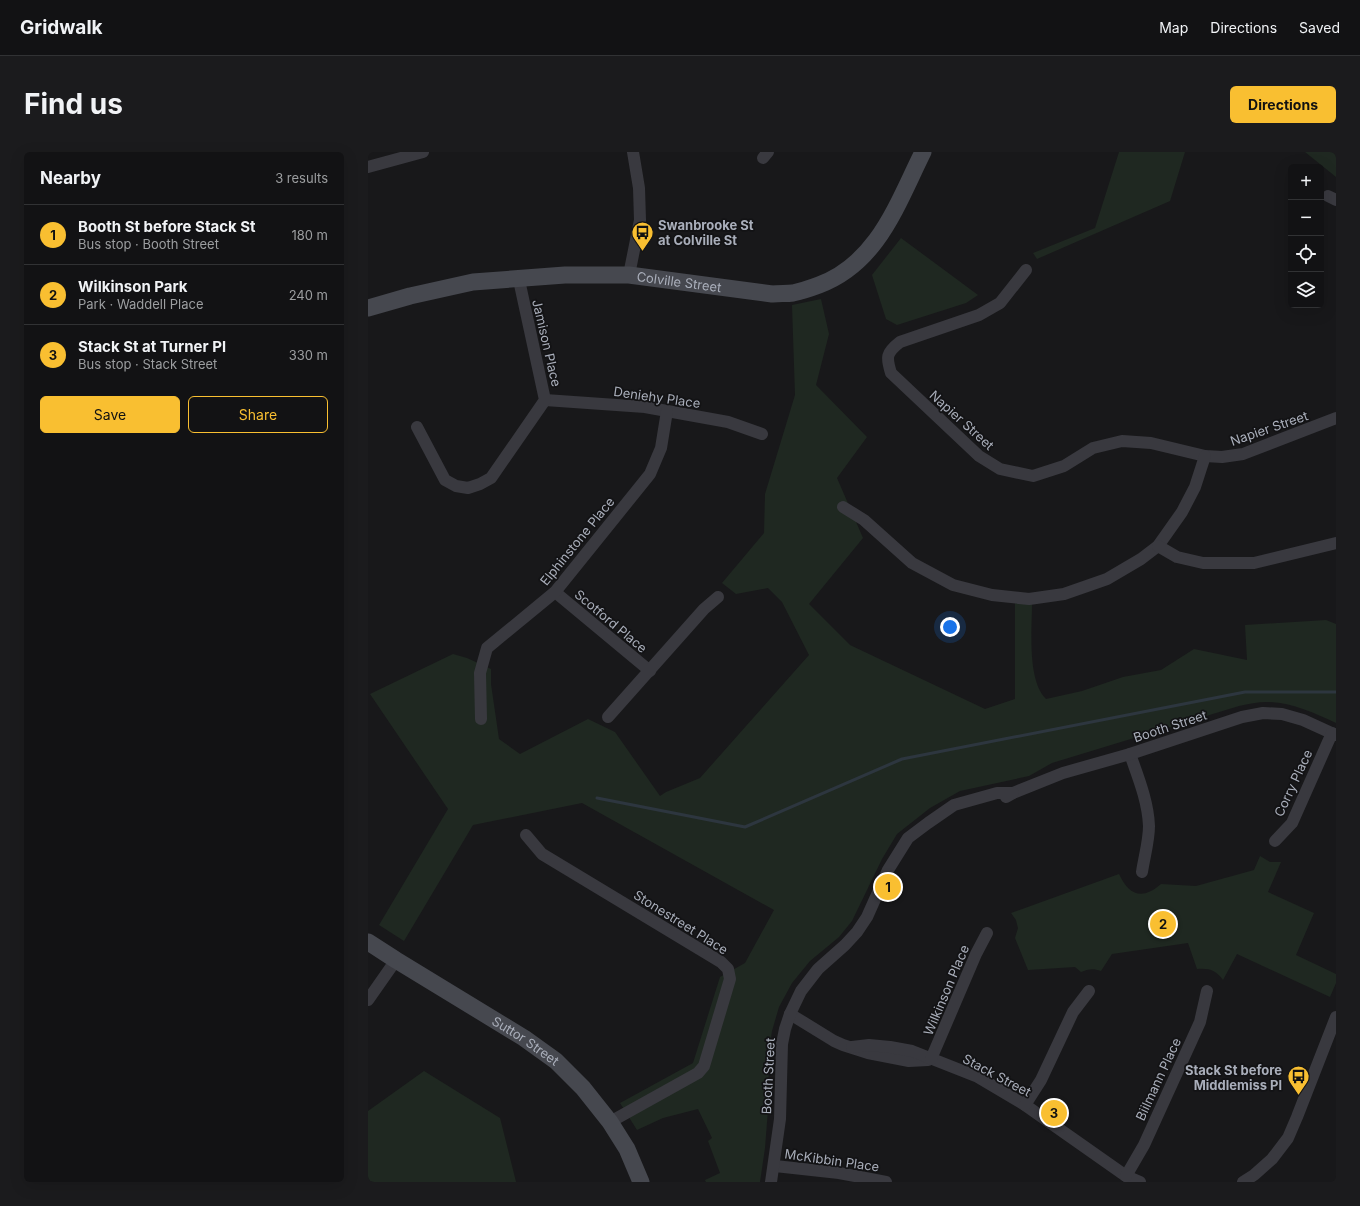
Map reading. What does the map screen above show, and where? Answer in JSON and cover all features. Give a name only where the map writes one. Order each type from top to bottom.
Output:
[{"type":"street","points":[[368,168],[423,152]]},
{"type":"street","points":[[629,275],[640,220],[639,188],[633,152]]},
{"type":"street","name":"Colville Street","points":[[368,308],[410,296],[473,282],[565,276],[629,275],[772,294],[808,289],[831,280],[848,270],[862,258],[883,232],[923,152]]},
{"type":"street","name":"Napier Street","points":[[1026,270],[1000,303],[979,315],[900,342],[891,349],[887,360],[891,373],[979,456],[1000,469],[1033,476],[1064,466],[1093,448],[1122,441],[1151,443],[1205,456],[1222,458],[1243,454],[1336,418]]},
{"type":"street","name":"Jamison Place","points":[[417,427],[445,480],[456,486],[468,488],[480,484],[490,478],[545,400],[519,280]]},
{"type":"street","name":"Deniehy Place","points":[[545,400],[646,407],[728,422],[762,434]]},
{"type":"street","name":"Elphinstone Place","points":[[481,719],[480,673],[487,648],[555,592],[650,474],[661,448],[667,411]]},
{"type":"street","points":[[844,507],[864,520],[912,563],[953,585],[992,595],[1029,599],[1064,594],[1107,579],[1141,559],[1158,546],[1182,512],[1195,487],[1205,456]]},
{"type":"street","points":[[1158,546],[1177,557],[1203,563],[1254,563],[1336,543]]},
{"type":"street","name":"Scotford Place","points":[[555,592],[650,670]]},
{"type":"street","name":"Scotford Place","points":[[608,717],[704,608],[718,597]]},
{"type":"street","name":"Booth Street","points":[[771,1182],[775,1166],[780,1118],[782,1044],[790,1014],[808,980],[857,932],[867,917],[888,870],[908,838],[954,805],[998,793],[1013,793],[1063,773],[1130,754],[1242,717],[1263,713],[1282,714],[1303,720],[1334,734]]},
{"type":"street","name":"Corry Place","points":[[1275,841],[1292,823],[1334,734]]},
{"type":"street","points":[[1130,754],[1145,798],[1148,813],[1149,828],[1142,872]]},
{"type":"street","name":"Stonestreet Place","points":[[526,835],[542,854],[721,962],[728,969],[730,979],[704,1066],[698,1073],[610,1122]]},
{"type":"street","name":"Wilkinson Place","points":[[931,1059],[976,954],[987,933]]},
{"type":"street","name":"Suttor Street","points":[[368,942],[524,1038],[550,1057],[583,1088],[610,1122],[627,1149],[641,1182]]},
{"type":"street","points":[[368,1000],[396,960]]},
{"type":"street","points":[[1025,1105],[1041,1080],[1073,1012],[1089,991]]},
{"type":"street","name":"Biilmann Place","points":[[1128,1179],[1200,1022],[1207,991]]},
{"type":"street","name":"Stack Street","points":[[790,1014],[834,1042],[852,1048],[870,1045],[890,1047],[912,1052],[978,1077],[1025,1105],[1128,1179],[1140,1182]]},
{"type":"street","points":[[1243,1182],[1254,1176],[1272,1159],[1288,1138],[1336,1017]]},
{"type":"street","name":"McKibbin Place","points":[[775,1166],[839,1173],[886,1182]]},
{"type":"shaded area","points":[[1119,152],[1185,152],[1170,201],[1037,259],[1033,253],[1095,228]]},
{"type":"shaded area","points":[[1305,152],[1334,152],[1336,155],[1336,177],[1324,167],[1324,164],[1320,164]]},
{"type":"shaded area","points":[[901,238],[978,295],[966,303],[897,325],[886,319],[872,275]]},
{"type":"shaded area","points":[[821,299],[829,334],[816,385],[867,437],[837,478],[863,538],[809,604],[850,645],[985,709],[1015,699],[1015,603],[1032,604],[1031,640],[1033,667],[1040,691],[1046,699],[1082,691],[1123,677],[1161,670],[1194,649],[1247,660],[1245,625],[1326,620],[1336,624],[1336,723],[1294,706],[1276,702],[1242,705],[1052,763],[1029,776],[960,791],[930,808],[897,834],[882,859],[852,921],[839,937],[810,961],[792,983],[779,1007],[772,1031],[768,1057],[769,1097],[765,1148],[760,1182],[706,1182],[705,1180],[720,1173],[708,1141],[712,1138],[698,1109],[663,1118],[637,1130],[620,1103],[693,1063],[720,977],[745,963],[774,910],[582,803],[473,825],[404,941],[379,925],[448,809],[370,694],[453,654],[467,658],[491,669],[491,684],[499,739],[520,754],[588,719],[615,732],[660,796],[700,778],[809,655],[782,602],[768,588],[736,594],[722,583],[764,533],[765,494],[795,395],[792,305]]},
{"type":"shaded area","points":[[1260,856],[1270,862],[1281,862],[1268,892],[1314,913],[1296,955],[1336,974],[1336,983],[1330,997],[1237,954],[1223,980],[1212,970],[1197,969],[1188,943],[1112,954],[1101,971],[1091,969],[1081,972],[1075,967],[1028,970],[1015,938],[1018,928],[1016,920],[1011,913],[1119,874],[1127,887],[1132,891],[1142,894],[1161,884],[1196,886],[1254,870]]},
{"type":"shaded area","points":[[424,1071],[500,1118],[516,1182],[368,1182],[368,1111]]},
{"type":"waterway","points":[[597,798],[745,827],[902,759],[1245,692],[1336,692]]},
{"type":"place","name":"Swanbrooke St at Colville St","points":[[642,252]]},
{"type":"place","name":"Booth St before Stack St","points":[[888,887]]},
{"type":"place","name":"Wilkinson Park","points":[[1163,924]]},
{"type":"place","name":"Stack St before Middlemiss Pl","points":[[1298,1096]]},
{"type":"place","name":"Stack St at Turner Pl","points":[[1054,1113]]}]
